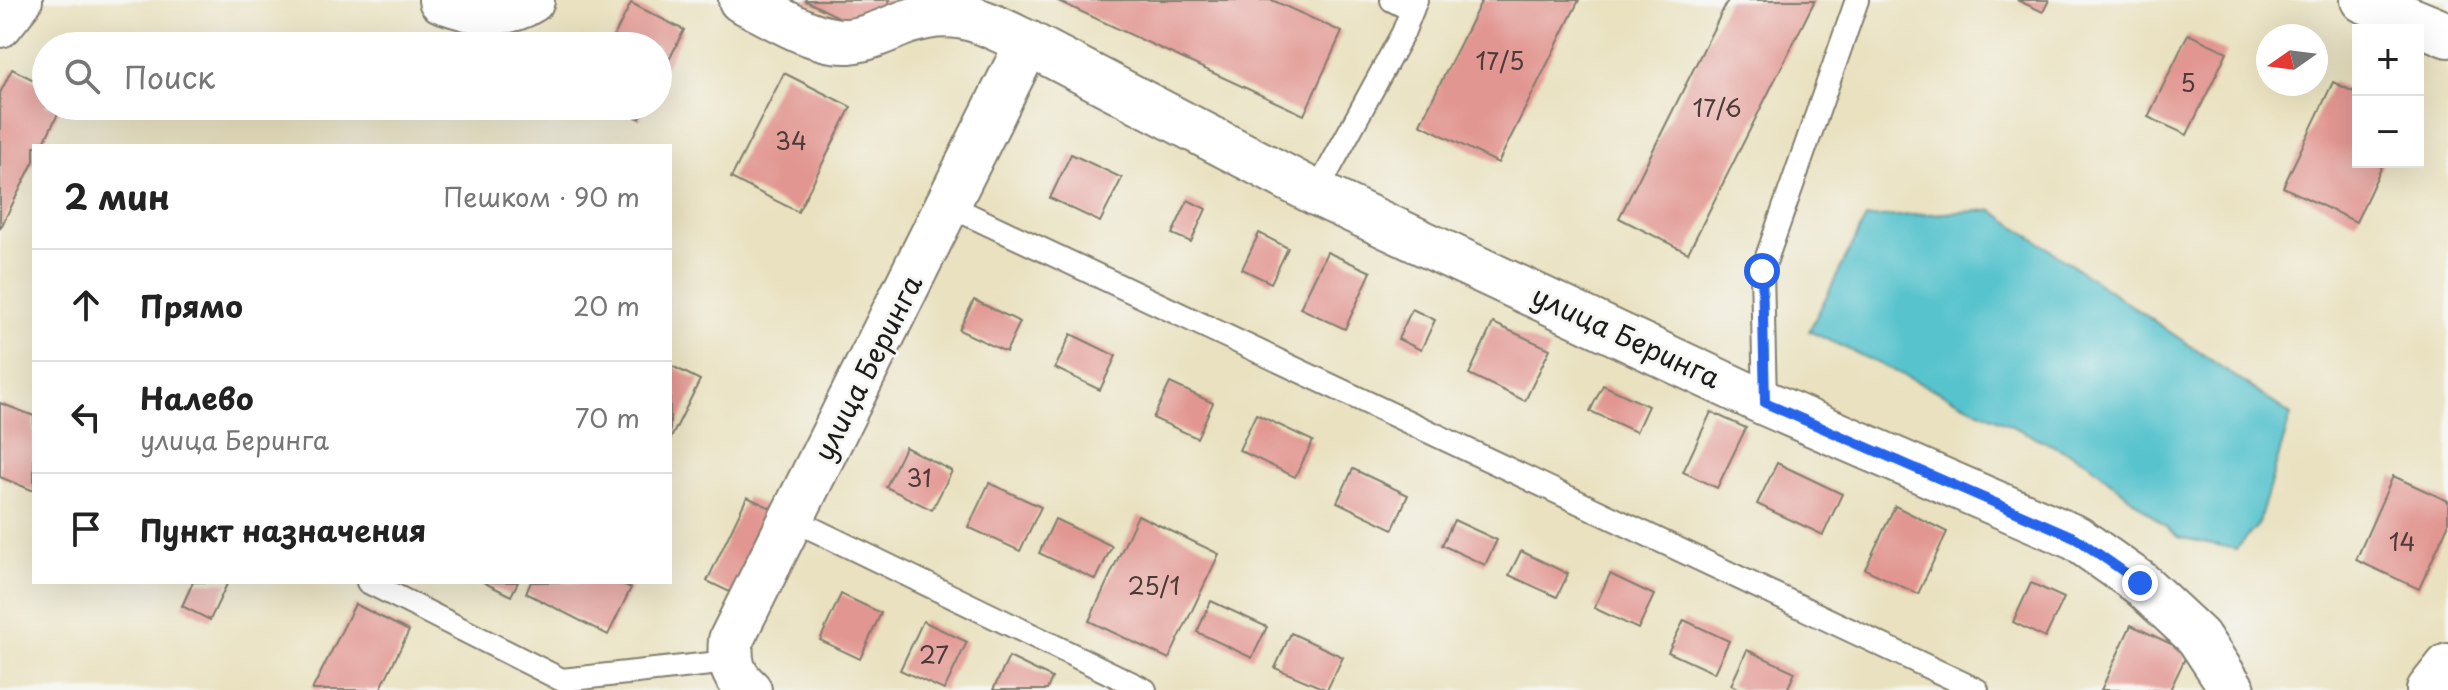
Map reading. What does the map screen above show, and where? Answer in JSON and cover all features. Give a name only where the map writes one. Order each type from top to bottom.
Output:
[{"type":"street","points":[[0,25],[20,0]]},
{"type":"street","points":[[441,0],[471,11],[496,14],[532,0]]},
{"type":"street","name":"улица Беринга","points":[[741,0],[819,36],[848,41],[874,36],[936,13],[980,20],[1316,193],[1765,403],[2076,538],[2140,583],[2198,637],[2233,690]]},
{"type":"street","points":[[2363,0],[2448,35]]},
{"type":"street","name":"улица Беринга","points":[[739,676],[731,640],[742,615],[950,206],[1028,43]]},
{"type":"street","points":[[2429,690],[2448,666]]},
{"type":"lane","points":[[1765,403],[1762,271],[1857,0]]},
{"type":"lane","points":[[1316,193],[1403,33],[1407,3]]},
{"type":"lane","points":[[950,206],[1977,690]]},
{"type":"lane","points":[[792,519],[1145,690]]},
{"type":"lane","points":[[372,584],[562,680],[739,676]]},
{"type":"water","points":[[1992,210],[2291,415],[2258,525],[2236,549],[2178,537],[2086,461],[1809,331],[1866,218]]},
{"type":"building","points":[[804,0],[890,0],[873,34]]},
{"type":"building","points":[[1056,0],[1272,0],[1342,32],[1304,115]]},
{"type":"building","points":[[1482,0],[1579,0],[1498,163],[1420,124]]},
{"type":"building","points":[[1728,0],[1815,0],[1688,253],[1619,218]]},
{"type":"building","points":[[2017,0],[2049,0],[2043,12]]},
{"type":"building","points":[[631,3],[684,30],[672,54],[672,32],[616,32]]},
{"type":"building","points":[[2188,34],[2227,52],[2187,135],[2148,117]]},
{"type":"building","points":[[12,69],[32,79],[32,120],[55,120],[43,144],[32,144],[32,165],[0,229],[0,93]]},
{"type":"building","points":[[784,73],[851,107],[798,212],[731,178]]},
{"type":"building","points":[[2333,82],[2352,91],[2352,168],[2381,168],[2356,222],[2283,187]]},
{"type":"building","points":[[1071,154],[1122,178],[1100,222],[1050,198]]},
{"type":"building","points":[[1188,200],[1206,209],[1191,242],[1172,234]]},
{"type":"building","points":[[1259,233],[1288,248],[1271,283],[1242,269]]},
{"type":"building","points":[[1327,252],[1371,272],[1345,329],[1300,308]]},
{"type":"building","points":[[974,300],[1020,322],[1006,352],[959,330]]},
{"type":"building","points":[[1412,309],[1435,320],[1421,350],[1398,339]]},
{"type":"building","points":[[1493,323],[1550,349],[1525,401],[1469,374]]},
{"type":"building","points":[[1071,334],[1116,356],[1100,390],[1055,368]]},
{"type":"building","points":[[672,366],[700,380],[672,436]]},
{"type":"building","points":[[1170,383],[1213,403],[1197,438],[1153,418]]},
{"type":"building","points":[[1603,385],[1648,406],[1636,432],[1590,411]]},
{"type":"building","points":[[0,403],[32,415],[32,490],[0,477]]},
{"type":"building","points":[[1711,412],[1746,428],[1717,488],[1683,472]]},
{"type":"building","points":[[1256,414],[1313,441],[1295,477],[1239,450]]},
{"type":"building","points":[[905,447],[952,471],[932,510],[886,487]]},
{"type":"building","points":[[1777,463],[1842,494],[1823,535],[1757,504]]},
{"type":"building","points":[[1353,469],[1408,495],[1393,529],[1337,502]]},
{"type":"building","points":[[2393,476],[2448,501],[2448,525],[2419,589],[2356,560]]},
{"type":"building","points":[[989,483],[1041,507],[1020,551],[968,527]]},
{"type":"building","points":[[747,497],[780,512],[740,597],[707,581]]},
{"type":"building","points":[[1895,506],[1947,532],[1918,594],[1865,569]]},
{"type":"building","points":[[1138,515],[1219,554],[1169,659],[1089,621]]},
{"type":"building","points":[[1055,519],[1112,546],[1096,580],[1039,553]]},
{"type":"building","points":[[1454,520],[1497,540],[1485,565],[1442,545]]},
{"type":"building","points":[[1521,551],[1568,574],[1557,597],[1509,575]]},
{"type":"building","points":[[1610,574],[1654,595],[1638,629],[1594,608]]},
{"type":"building","points":[[2031,583],[2064,598],[2045,638],[2013,622]]},
{"type":"building","points":[[192,584],[227,584],[210,620],[182,606]]},
{"type":"building","points":[[487,584],[517,584],[511,596]]},
{"type":"building","points":[[530,584],[622,584],[631,588],[608,635],[526,593]]},
{"type":"building","points":[[841,594],[881,613],[860,659],[820,640]]},
{"type":"building","points":[[1211,601],[1267,627],[1252,658],[1197,632]]},
{"type":"building","points":[[355,604],[409,631],[380,690],[312,690]]},
{"type":"building","points":[[1684,620],[1729,641],[1714,673],[1668,652]]},
{"type":"building","points":[[923,621],[967,642],[944,690],[900,670]]},
{"type":"building","points":[[2131,625],[2188,652],[2170,690],[2101,690]]},
{"type":"building","points":[[1291,633],[1343,657],[1327,690],[1275,668]]},
{"type":"building","points":[[1747,650],[1795,672],[1787,690],[1742,690],[1731,685]]},
{"type":"building","points":[[1009,657],[1052,678],[1047,690],[993,690]]},
{"type":"route","points":[[1762,271],[1765,403],[2076,538],[2140,583]]}]
